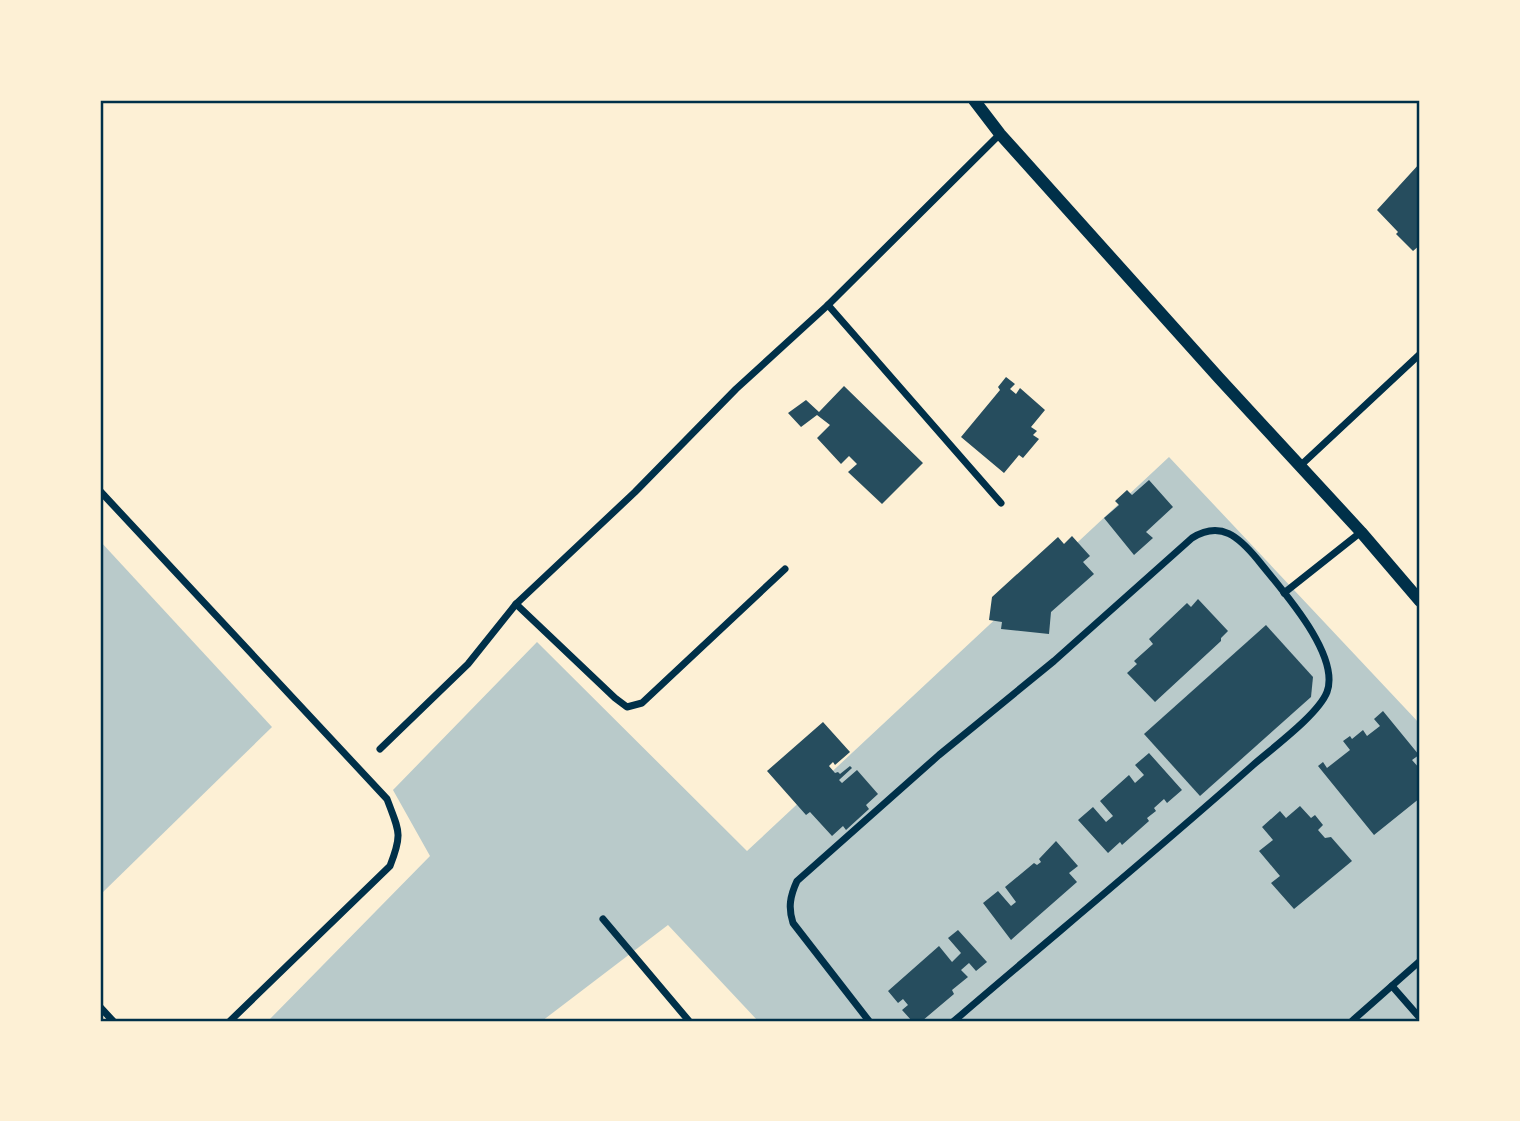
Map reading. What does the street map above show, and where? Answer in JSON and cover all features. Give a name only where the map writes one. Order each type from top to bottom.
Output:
[{"type":"street","points":[[974,100],[1000,134],[1361,532],[1420,601]]},
{"type":"street","points":[[380,749],[468,664],[516,604],[635,492],[736,389],[828,304],[1000,134]]},
{"type":"street","points":[[828,304],[1001,503]]},
{"type":"street","points":[[1300,466],[1420,354]]},
{"type":"street","points":[[100,491],[387,799],[400,832],[397,850],[390,866],[230,1021]]},
{"type":"street","points":[[869,1021],[793,923],[790,913],[792,892],[797,881],[939,755],[1054,661],[1192,538],[1203,531],[1214,529],[1227,533],[1245,545],[1284,593],[1318,642],[1329,670],[1327,692],[1309,716],[954,1021]]},
{"type":"street","points":[[1284,593],[1361,532]]},
{"type":"street","points":[[516,604],[627,707],[642,703],[785,569]]},
{"type":"street","points":[[603,919],[689,1021]]},
{"type":"street","points":[[1352,1021],[1420,961]]},
{"type":"street","points":[[1392,986],[1420,1018]]},
{"type":"street","points":[[100,1007],[113,1021]]},
{"type":"shaded area","points":[[1169,457],[1420,724],[1420,1021],[758,1021],[668,925],[542,1021],[268,1021],[430,856],[393,790],[537,642],[747,851]]},
{"type":"shaded area","points":[[100,541],[272,727],[100,895]]},
{"type":"building","points":[[1420,163],[1420,245],[1413,251],[1377,210]]},
{"type":"building","points":[[1006,377],[1015,384],[1010,389],[1016,394],[1020,388],[1045,410],[1031,427],[1037,431],[1033,435],[1039,439],[1023,458],[1019,455],[1004,473],[961,437],[1000,390],[998,387]]},
{"type":"building","points":[[844,386],[923,463],[882,504],[848,472],[857,464],[849,456],[841,464],[817,438],[830,425],[817,415],[801,427],[788,413],[806,400],[819,412]]},
{"type":"building","points":[[1149,480],[1173,507],[1146,532],[1153,538],[1134,555],[1104,518],[1119,505],[1115,501],[1127,490],[1132,495]]},
{"type":"building","points":[[1072,536],[1090,556],[1083,562],[1094,574],[1051,612],[1049,634],[1001,629],[1002,622],[989,620],[992,597],[1058,537],[1064,544]]},
{"type":"building","points":[[1198,599],[1228,631],[1221,641],[1155,702],[1127,673],[1137,664],[1134,661],[1153,644],[1149,639],[1187,603],[1191,607]]},
{"type":"building","points":[[1266,625],[1313,677],[1311,697],[1200,796],[1144,734]]},
{"type":"building","points":[[1383,711],[1419,755],[1412,760],[1420,769],[1420,798],[1374,835],[1318,766],[1323,762],[1327,768],[1350,750],[1343,741],[1350,736],[1352,739],[1363,730],[1367,736],[1380,726],[1374,719]]},
{"type":"building","points":[[823,722],[850,752],[835,765],[833,762],[829,766],[835,773],[840,774],[850,766],[852,768],[839,780],[842,783],[857,770],[878,794],[866,805],[869,809],[846,830],[843,826],[832,836],[810,812],[806,815],[767,771]]},
{"type":"building","points":[[1149,753],[1182,790],[1167,803],[1164,799],[1147,818],[1149,821],[1122,845],[1120,842],[1108,853],[1078,820],[1093,807],[1106,822],[1113,816],[1100,801],[1129,775],[1135,783],[1144,775],[1135,765]]},
{"type":"building","points":[[1300,806],[1311,818],[1315,815],[1323,825],[1318,830],[1325,838],[1331,837],[1352,861],[1294,909],[1271,883],[1280,876],[1259,851],[1273,840],[1262,827],[1280,811],[1286,818]]},
{"type":"building","points":[[1056,841],[1078,866],[1069,873],[1077,882],[1011,940],[983,903],[998,891],[1011,906],[1016,902],[1005,887],[1034,863],[1037,865],[1041,862],[1039,859]]},
{"type":"building","points":[[958,930],[987,962],[976,971],[969,963],[961,970],[968,977],[952,990],[954,994],[922,1021],[912,1021],[902,1010],[908,1005],[903,999],[898,1003],[888,991],[939,946],[952,962],[961,953],[948,938]]}]
